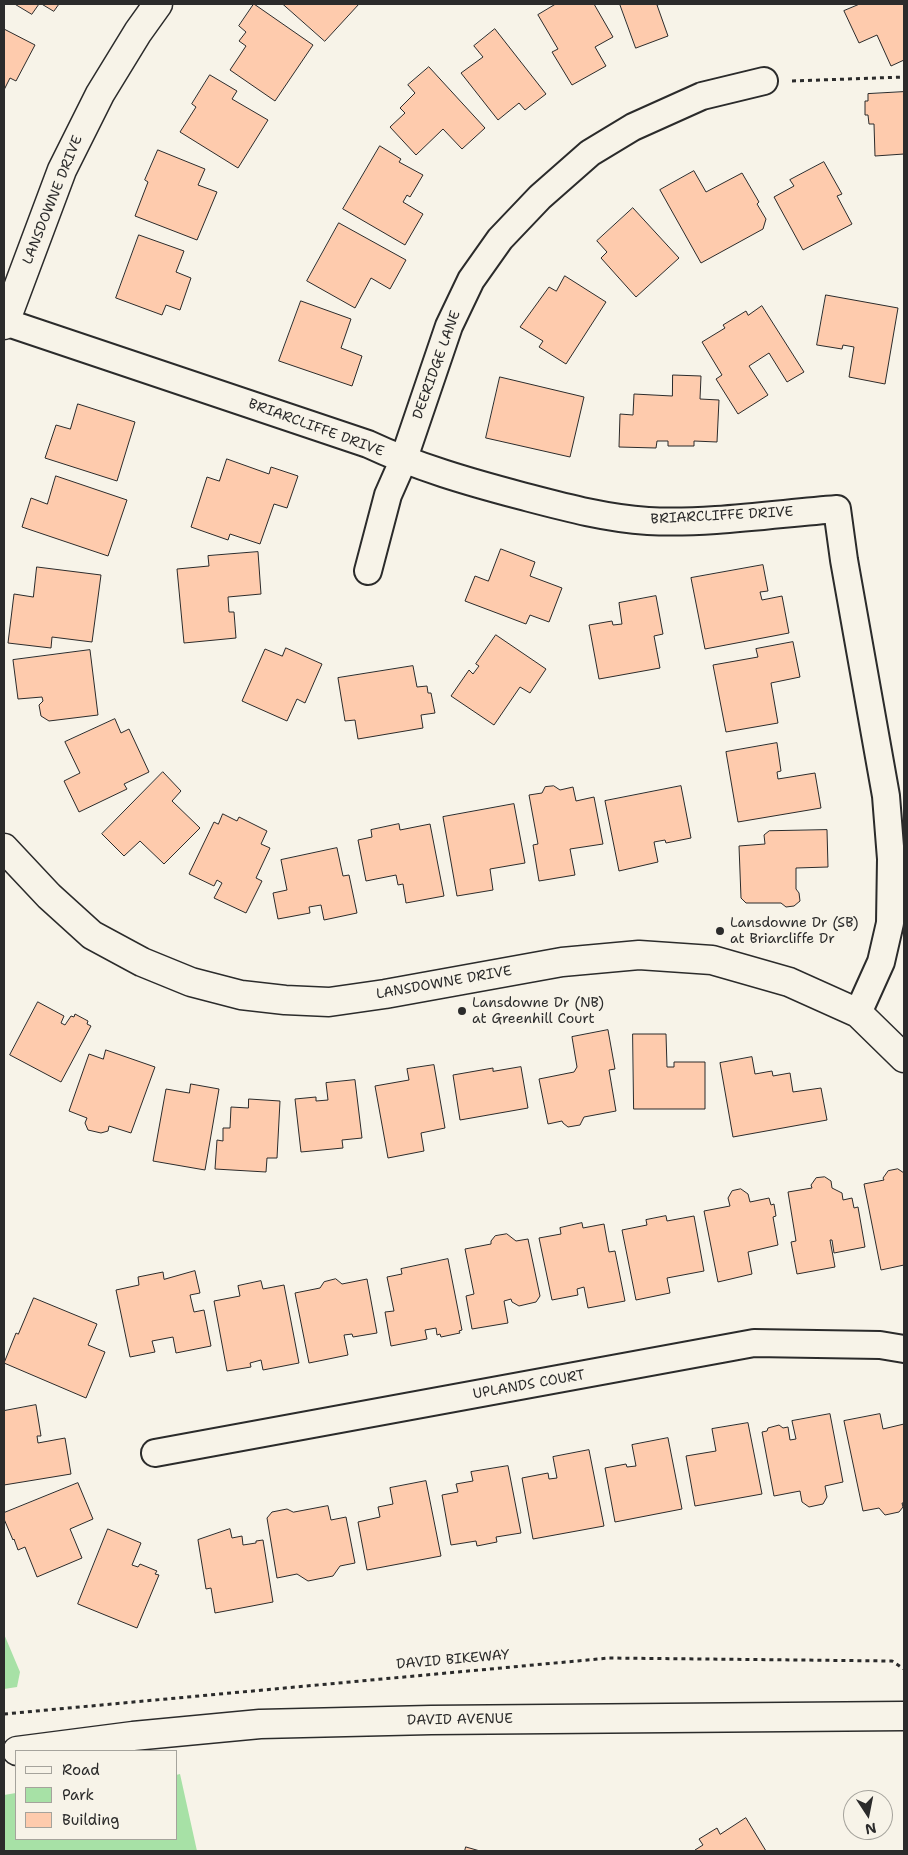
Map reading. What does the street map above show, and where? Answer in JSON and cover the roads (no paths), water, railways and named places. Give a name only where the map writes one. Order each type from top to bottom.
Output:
[{"type":"street","name":"LANSDOWNE DRIVE","points":[[4,323],[62,170],[100,94],[138,32],[158,4]]},
{"type":"street","name":"DEERIDGE LANE","points":[[368,571],[388,495],[403,460],[449,326],[471,280],[500,239],[540,197],[590,153],[633,127],[702,96],[764,81]]},
{"type":"street","name":"BRIARCLIFFE DRIVE","points":[[4,323],[368,444],[403,460],[480,485],[593,515],[648,520],[704,520],[836,509],[886,796],[891,860],[890,923],[882,962],[858,1013]]},
{"type":"street","name":"LANSDOWNE DRIVE","points":[[4,848],[49,896],[92,935],[142,962],[191,982],[240,995],[329,1002],[385,994],[562,962],[639,955],[712,960],[789,982],[858,1013],[904,1058]]},
{"type":"street","name":"UPLANDS COURT","points":[[155,1453],[754,1343],[880,1346],[904,1350]]},
{"type":"street","name":"DAVID AVENUE","points":[[24,1750],[133,1736],[260,1724],[461,1720],[904,1716]]},
{"type":"place","name":"Lansdowne Dr (SB) at Briarcliffe Dr","points":[[720,931]]},
{"type":"place","name":"Lansdowne Dr (NB) at Greenhill Court","points":[[462,1011]]}]
